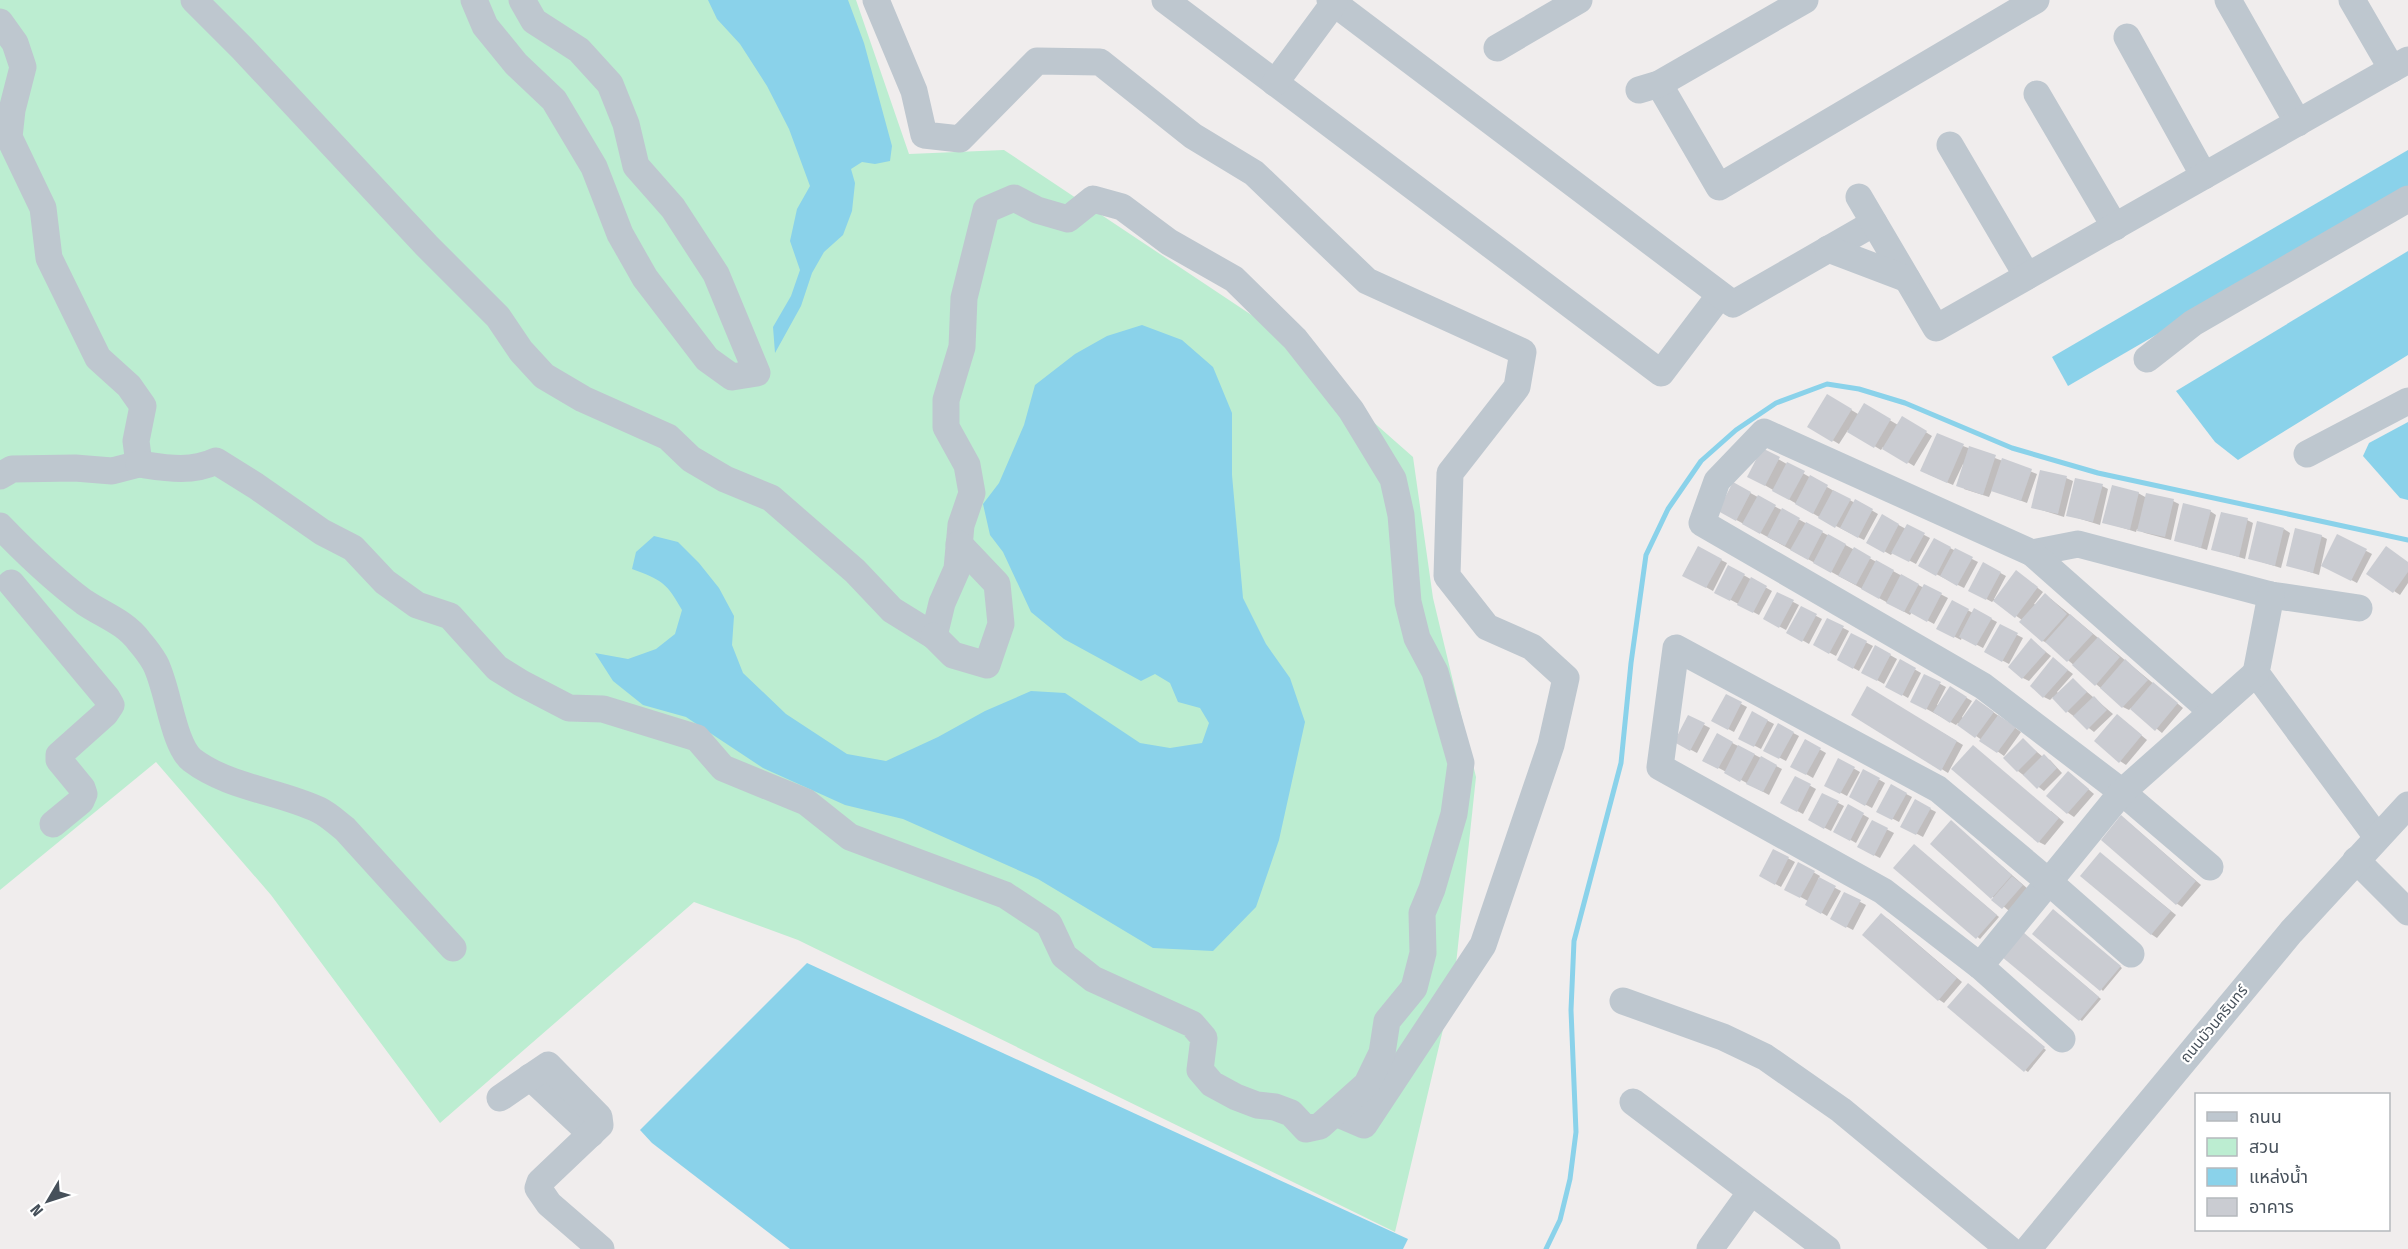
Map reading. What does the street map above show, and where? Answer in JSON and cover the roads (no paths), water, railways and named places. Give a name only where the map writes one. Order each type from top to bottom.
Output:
[{"type":"street","points":[[194,0],[243,49],[427,246],[498,316],[521,351],[544,376],[583,399],[668,437],[691,459],[716,474],[771,498],[855,571],[892,610],[934,636],[953,655],[987,665],[1001,624],[997,584],[959,544]]},
{"type":"street","points":[[474,0],[485,26],[516,64],[554,100],[594,168],[620,234],[645,278],[707,359],[732,377],[757,373],[716,274],[673,208],[636,166],[626,124],[610,84],[579,50],[534,21],[522,0]]},
{"type":"street","points":[[876,0],[914,91],[924,135],[960,139],[1037,61],[1100,62],[1193,136],[1254,173],[1367,281],[1523,352],[1517,387],[1450,472],[1447,576],[1487,627],[1532,647],[1566,678],[1551,745],[1483,945],[1365,1125],[1336,1113]]},
{"type":"street","points":[[1165,0],[1661,373],[1720,295]]},
{"type":"street","points":[[1497,48],[1579,0]]},
{"type":"street","points":[[1805,0],[1649,87],[1719,187],[2036,0]]},
{"type":"street","points":[[2228,0],[2298,123]]},
{"type":"street","points":[[1859,197],[1936,328],[2400,65],[2352,0]]},
{"type":"street","points":[[1275,83],[1332,1],[1733,304],[1874,223]]},
{"type":"street","points":[[0,22],[15,43],[23,67],[12,110],[9,137],[43,208],[49,258],[70,304],[98,358],[129,386],[143,406],[136,441],[139,464]]},
{"type":"street","points":[[2127,38],[2204,176]]},
{"type":"street","points":[[2037,94],[2115,226]]},
{"type":"street","points":[[1950,145],[2027,276]]},
{"type":"street","points":[[0,476],[12,469],[75,468],[112,471],[139,464],[172,469],[201,468],[216,461],[322,532],[353,548],[385,582],[417,605],[450,616],[497,668],[520,683],[568,708],[603,710],[697,738],[723,768],[806,802],[850,837],[1005,895],[1048,924],[1064,956],[1094,979],[1192,1024],[1204,1038],[1200,1071],[1212,1084],[1257,1105],[1275,1107],[1291,1113],[1306,1129],[1320,1126],[1336,1113],[1367,1084],[1382,1053],[1387,1021],[1414,988],[1424,952],[1422,913],[1432,889],[1454,814],[1461,763],[1435,672],[1417,638],[1408,602],[1401,515],[1393,479],[1351,410],[1295,339],[1234,279],[1168,242],[1122,207],[1093,200],[1068,219],[1037,210],[1014,198],[986,210],[964,298],[962,347],[946,400],[946,427],[967,465],[972,493],[961,525],[957,569],[942,603],[934,636]]},
{"type":"street","points":[[2146,359],[2193,323],[2408,199]]},
{"type":"street","points":[[1828,249],[1907,279]]},
{"type":"street","points":[[2307,454],[2408,400]]},
{"type":"street","points":[[2210,867],[2121,792],[1983,686],[1702,523],[1717,481],[1764,432],[2032,553],[2212,712]]},
{"type":"street","points":[[0,526],[38,566],[76,595],[122,624],[137,638],[155,663],[168,699],[177,735],[190,758],[204,768],[238,783],[300,803],[329,816],[345,829],[453,948]]},
{"type":"street","points":[[2032,553],[2078,544],[2271,595],[2359,608]]},
{"type":"street","points":[[11,583],[111,705],[105,714],[58,756],[84,794],[81,801],[54,824]]},
{"type":"street","points":[[44,622],[76,595]]},
{"type":"street","points":[[1980,966],[2121,792],[2256,673],[2271,595]]},
{"type":"street","points":[[2062,1039],[1980,966],[1883,891],[1660,767],[1676,648],[1938,789],[2131,954]]},
{"type":"street","points":[[2256,673],[2377,837]]},
{"type":"street","name":"ถนนบัวนครินทร์","points":[[2029,1247],[2291,932],[2408,805]]},
{"type":"street","points":[[2356,860],[2408,912]]},
{"type":"street","points":[[1623,1001],[1723,1037],[1765,1058],[1841,1110],[2029,1247]]},
{"type":"street","points":[[500,1098],[530,1077],[591,1134],[540,1182],[538,1188],[549,1204],[601,1249]]},
{"type":"street","points":[[1633,1102],[1827,1249]]},
{"type":"street","points":[[1710,1249],[1751,1192]]},
{"type":"water","points":[[708,0],[848,0],[864,43],[892,146],[890,161],[875,164],[862,162],[851,169],[855,183],[852,211],[843,235],[824,252],[812,273],[801,306],[775,353],[773,327],[791,296],[800,270],[790,241],[797,209],[810,186],[789,129],[767,86],[740,44],[717,19]]},
{"type":"water","points":[[2408,150],[2408,189],[2068,386],[2052,357]]},
{"type":"water","points":[[2408,251],[2408,355],[2238,460],[2215,442],[2176,391]]},
{"type":"water","points":[[1142,325],[1182,340],[1213,367],[1232,413],[1232,475],[1243,598],[1266,644],[1290,678],[1305,722],[1279,840],[1256,907],[1213,951],[1153,948],[1038,879],[903,819],[845,805],[763,768],[686,717],[643,705],[613,681],[595,653],[628,659],[656,649],[675,634],[682,610],[672,594],[657,580],[632,569],[636,552],[654,536],[678,542],[719,588],[734,616],[732,645],[743,673],[786,714],[847,754],[886,761],[938,737],[985,711],[1031,691],[1065,693],[1140,743],[1170,748],[1202,743],[1209,723],[1200,708],[1178,702],[1170,683],[1155,674],[1141,681],[1064,639],[1031,612],[1003,552],[990,535],[983,504],[999,483],[1024,425],[1035,385],[1075,354],[1107,336]]},
{"type":"water","points":[[2408,422],[2408,500],[2400,498],[2363,456],[2369,443]]},
{"type":"water","points":[[807,963],[1408,1239],[1403,1249],[790,1249],[652,1143],[640,1130]]},
{"type":"waterway","points":[[1546,1249],[1560,1220],[1570,1179],[1576,1132],[1571,1010],[1574,941],[1621,763],[1631,663],[1646,555],[1668,509],[1701,461],[1736,430],[1776,403],[1827,384],[1859,389],[1905,403],[2012,448],[2098,473],[2408,540]]}]
